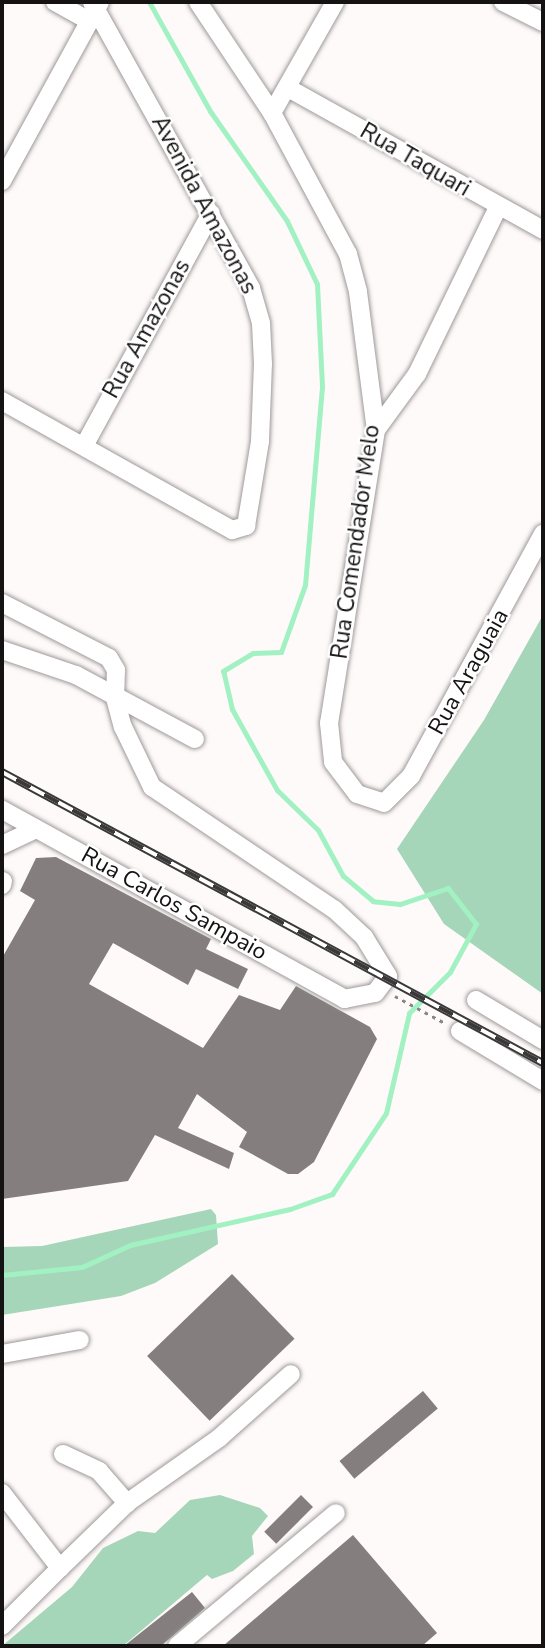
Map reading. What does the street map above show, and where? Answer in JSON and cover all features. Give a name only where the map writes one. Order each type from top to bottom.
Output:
[{"type":"street","points":[[2,181],[94,8],[55,2]]},
{"type":"street","name":"Rua Comendador Melo","points":[[198,2],[272,113],[348,254],[376,430],[361,503],[329,743],[333,762],[344,780],[357,794],[384,803]]},
{"type":"street","points":[[272,113],[335,2]]},
{"type":"street","points":[[503,2],[543,22]]},
{"type":"street","name":"Avenida Amazonas","points":[[84,446],[232,530],[246,526],[260,441],[261,323],[251,288],[94,8]]},
{"type":"street","name":"Rua Taquari","points":[[288,88],[543,230]]},
{"type":"street","points":[[376,430],[417,374],[499,207]]},
{"type":"street","name":"Rua Amazonas","points":[[84,446],[211,213]]},
{"type":"street","points":[[2,401],[84,446]]},
{"type":"street","name":"Rua Araguaia","points":[[384,803],[411,776],[543,534]]},
{"type":"street","points":[[2,603],[109,658],[116,670],[115,698],[140,769],[158,794],[286,874],[364,937],[388,976],[379,988]]},
{"type":"street","points":[[2,650],[76,675],[195,738]]},
{"type":"street","name":"Rua Carlos Sampaio","points":[[2,810],[345,999],[375,993],[379,988]]},
{"type":"street","points":[[2,845],[37,829]]},
{"type":"street","points":[[475,1000],[543,1040]]},
{"type":"street","points":[[460,1031],[543,1081]]},
{"type":"street","points":[[2,1354],[80,1340]]},
{"type":"street","points":[[2,1626],[127,1503],[219,1438],[291,1374]]},
{"type":"street","points":[[63,1454],[99,1471],[127,1503]]},
{"type":"street","points":[[2,1493],[60,1568]]},
{"type":"street","points":[[177,1646],[336,1513]]},
{"type":"path","points":[[379,988],[428,1014]]},
{"type":"green space","points":[[543,615],[543,994],[444,924],[397,849],[484,720]]},
{"type":"green space","points":[[211,1209],[216,1215],[218,1244],[155,1283],[121,1296],[2,1315],[2,1247],[42,1246]]},
{"type":"green space","points":[[220,1495],[260,1508],[268,1516],[252,1536],[254,1554],[233,1571],[212,1579],[207,1575],[123,1646],[2,1646],[72,1587],[103,1548],[138,1531],[155,1533],[190,1500]]},
{"type":"building","points":[[56,857],[211,939],[206,949],[248,969],[238,989],[196,969],[188,985],[113,943],[89,984],[203,1048],[239,995],[280,1010],[296,986],[370,1027],[377,1039],[314,1162],[298,1174],[288,1174],[239,1147],[247,1132],[197,1094],[178,1128],[234,1153],[229,1169],[155,1135],[128,1181],[2,1199],[2,958],[35,900],[20,891],[36,858]]},
{"type":"building","points":[[232,1274],[295,1339],[210,1421],[147,1356]]},
{"type":"building","points":[[423,1391],[438,1409],[354,1479],[340,1461]]},
{"type":"building","points":[[301,1495],[313,1507],[276,1544],[264,1532]]},
{"type":"building","points":[[353,1535],[437,1633],[422,1646],[223,1646]]},
{"type":"building","points":[[192,1592],[205,1608],[161,1646],[124,1646]]},
{"type":"waterway","points":[[2,1275],[82,1267],[130,1245],[290,1209],[332,1194],[386,1113],[409,1013],[450,972],[476,924],[448,888],[400,904],[373,901],[343,876],[318,830],[277,790],[232,709],[223,671],[253,653],[281,652],[305,585],[322,386],[317,284],[287,221],[210,111],[149,2]]},
{"type":"railway","points":[[2,772],[543,1063]]}]
